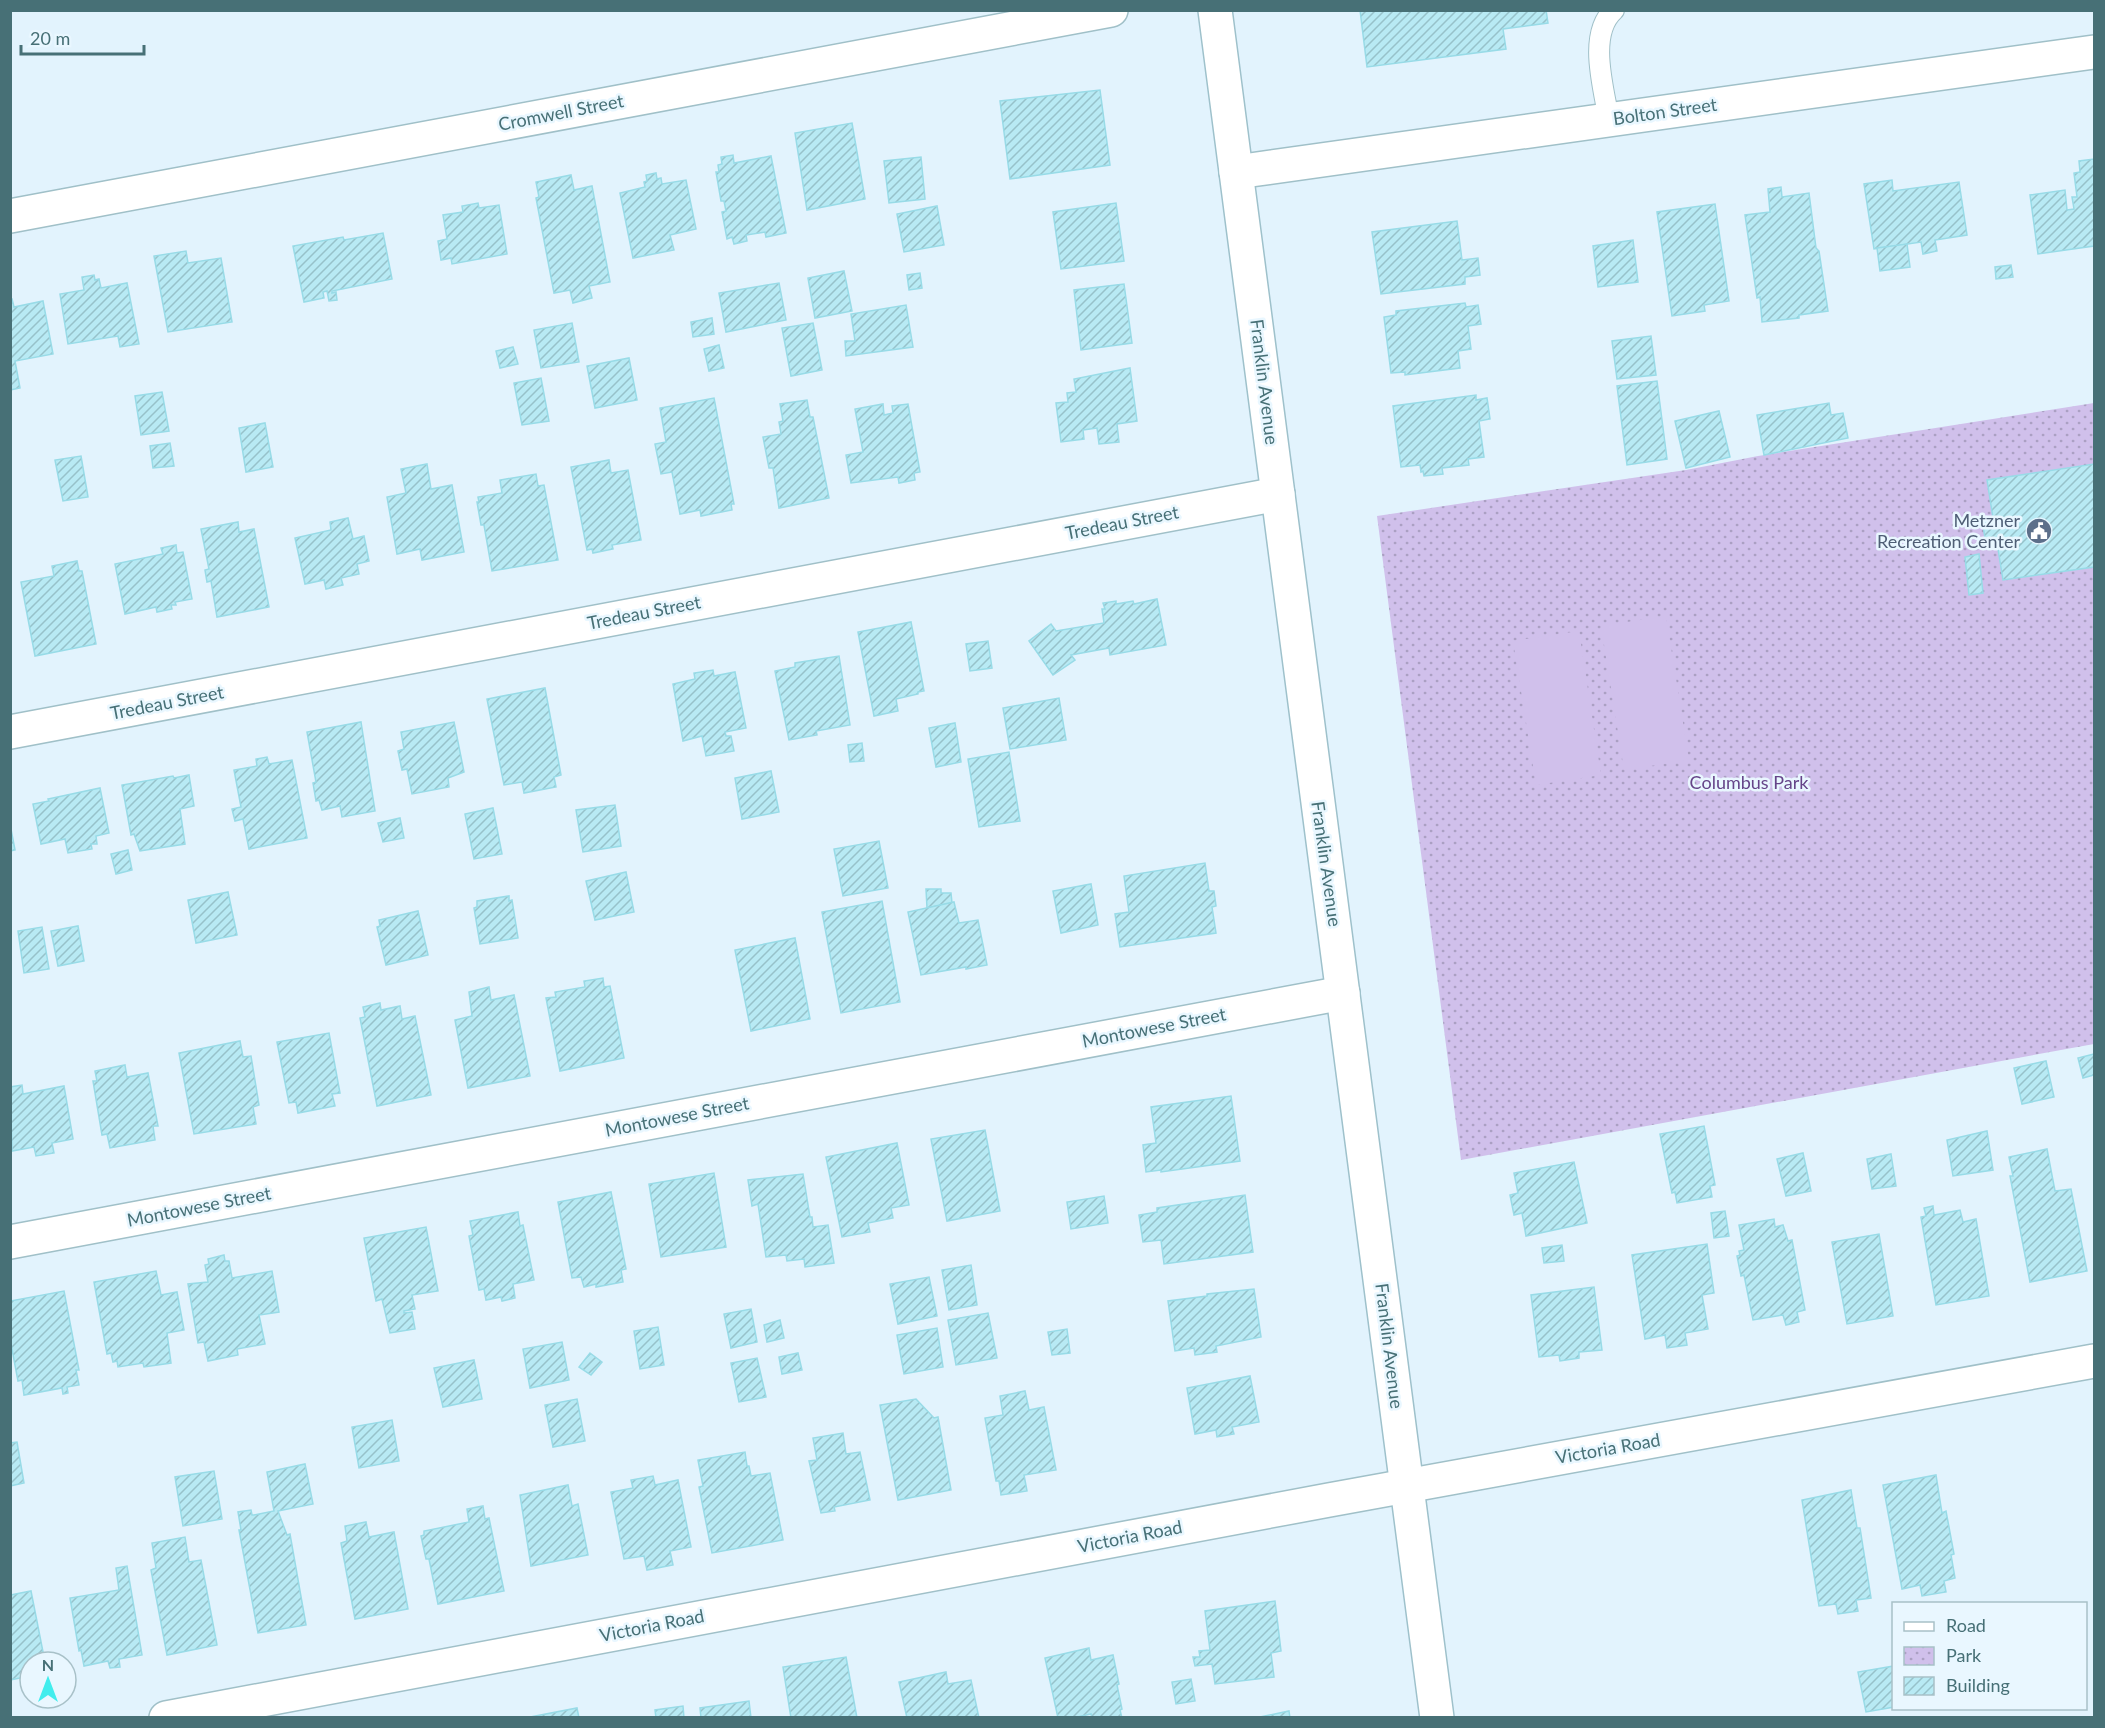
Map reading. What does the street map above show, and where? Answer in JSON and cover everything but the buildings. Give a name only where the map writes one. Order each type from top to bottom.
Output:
[{"type":"street","name":"Cromwell Street","points":[[10,216],[1111,10]]},
{"type":"street","name":"Franklin Avenue","points":[[1215,10],[1437,1718]]},
{"type":"street","name":"Bolton Street","points":[[1236,172],[2094,52]]},
{"type":"street","name":"Tredeau Street","points":[[10,732],[1278,494]]},
{"type":"street","name":"Montowese Street","points":[[10,1242],[1343,993]]},
{"type":"street","name":"Victoria Road","points":[[166,1718],[1407,1485],[2094,1361]]},
{"type":"lane","points":[[1609,120],[1599,53],[1599,37],[1603,23],[1614,10]]},
{"type":"green space","name":"Columbus Park","points":[[2094,403],[2094,1044],[1461,1160],[1377,516],[1686,470],[1758,456]]},
{"type":"green space","points":[[1666,616],[1689,760],[1624,770],[1601,626]]},
{"type":"green space","points":[[1579,631],[1601,775],[1536,785],[1513,641]]},
{"type":"place","name":"Metzner Recreation Center","points":[[2039,531]]}]
